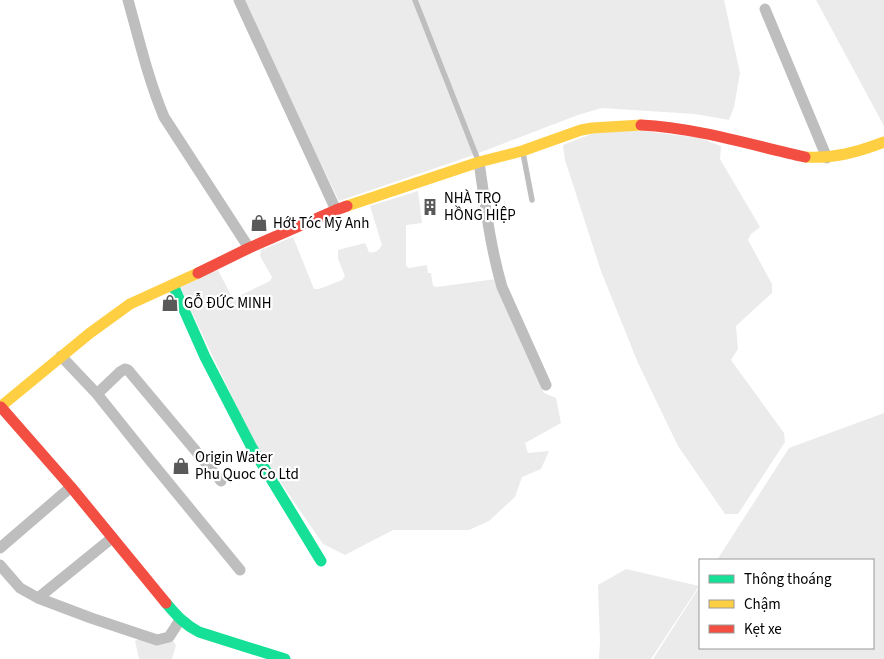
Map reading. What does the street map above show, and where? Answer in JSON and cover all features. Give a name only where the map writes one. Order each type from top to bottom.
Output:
[{"type":"street","points":[[128,0],[149,78],[164,117],[249,248]]},
{"type":"street","points":[[239,0],[336,210]]},
{"type":"street","points":[[765,9],[827,158]]},
{"type":"street","points":[[285,659],[199,632],[180,620],[71,487],[0,407],[90,332],[130,304],[249,248],[336,210],[478,162],[522,151],[581,130],[634,126],[676,128],[820,159],[838,156],[884,142]]},
{"type":"street","points":[[478,162],[498,275],[546,385]]},
{"type":"street","points":[[173,285],[205,357],[251,446],[321,561]]},
{"type":"street","points":[[61,356],[97,394],[240,570]]},
{"type":"street","points":[[97,394],[120,372],[125,369],[128,370],[221,481]]},
{"type":"street","points":[[0,548],[71,487]]},
{"type":"street","points":[[38,598],[112,538]]},
{"type":"street","points":[[0,565],[20,588],[38,598],[157,640],[169,637],[180,620]]},
{"type":"lane","points":[[415,0],[478,162]]},
{"type":"lane","points":[[522,151],[532,200]]},
{"type":"shaded area","points":[[244,0],[724,0],[740,73],[734,107],[729,120],[695,114],[602,108],[578,115],[468,157],[339,201]]},
{"type":"shaded area","points":[[816,0],[884,0],[884,126]]},
{"type":"shaded area","points":[[636,130],[700,138],[721,146],[720,159],[760,227],[751,234],[748,240],[772,284],[772,293],[736,326],[738,349],[731,360],[784,433],[785,442],[738,514],[725,514],[678,446],[638,363],[601,271],[565,160],[563,145],[594,133]]},
{"type":"shaded area","points":[[418,191],[422,223],[406,225],[406,266],[409,268],[427,265],[428,273],[431,273],[433,286],[437,287],[496,279],[497,289],[544,393],[556,398],[561,423],[525,443],[528,453],[549,451],[541,469],[522,477],[515,497],[489,521],[469,530],[393,530],[345,555],[323,544],[255,445],[179,285],[218,270],[232,297],[235,298],[270,281],[272,277],[260,256],[261,250],[293,237],[314,289],[319,289],[342,280],[345,276],[338,259],[338,250],[365,243],[369,252],[375,252],[382,245],[370,206]]},
{"type":"shaded area","points":[[884,413],[884,659],[653,659],[699,588],[699,649],[874,649],[874,559],[718,559],[789,448]]},
{"type":"shaded area","points":[[626,569],[699,586],[651,659],[599,659],[598,585]]},
{"type":"shaded area","points":[[140,638],[172,640],[176,645],[172,659],[139,659],[135,641]]},
{"type":"traffic: fast","points":[[173,285],[205,357],[251,446],[321,561]]},
{"type":"traffic: fast","points":[[166,603],[181,619],[199,632],[285,659]]},
{"type":"traffic: slow","points":[[347,206],[479,162],[522,151],[581,130],[641,125]]},
{"type":"traffic: slow","points":[[805,157],[826,157],[845,154],[884,142]]},
{"type":"traffic: slow","points":[[0,407],[90,333],[130,304],[198,273]]},
{"type":"traffic: jam","points":[[641,125],[703,133],[805,157]]},
{"type":"traffic: jam","points":[[198,273],[249,248],[347,206]]},
{"type":"traffic: jam","points":[[1,407],[71,487],[166,603]]},
{"type":"place","name":"NHÀ TRỌ HỒNG HIỆP","points":[[430,207]]},
{"type":"place","name":"Hớt Tóc Mỹ Anh","points":[[259,223]]},
{"type":"place","name":"GỖ ĐỨC MINH","points":[[170,303]]},
{"type":"place","name":"Origin Water Phu Quoc Co Ltd","points":[[181,466]]}]
